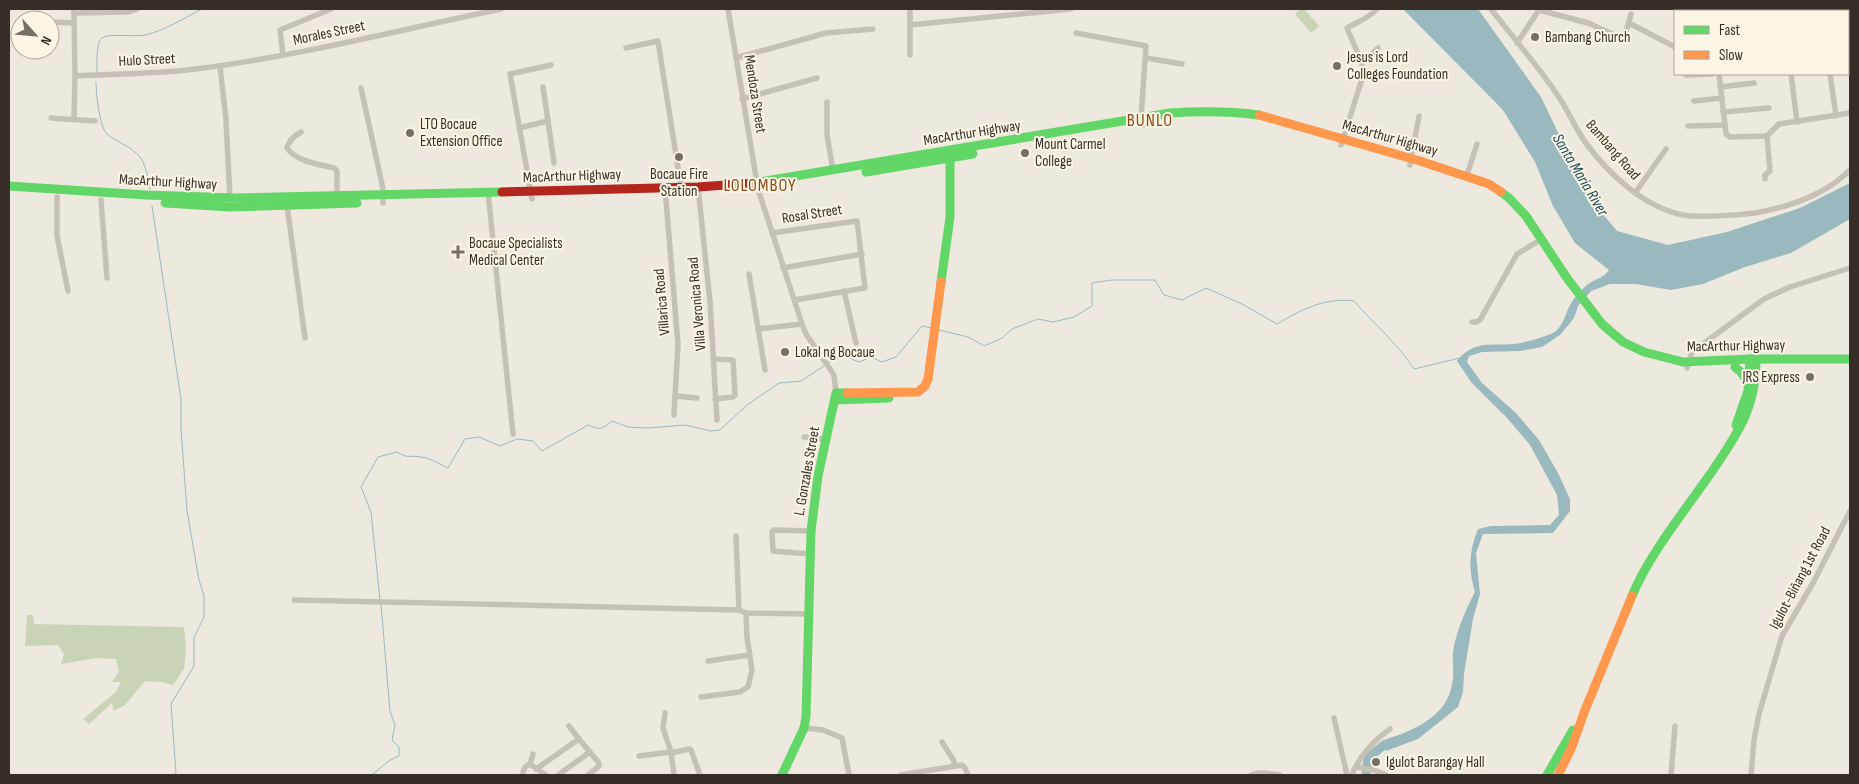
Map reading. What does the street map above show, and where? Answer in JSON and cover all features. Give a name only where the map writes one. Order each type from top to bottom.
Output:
[{"type":"main road","name":"MacArthur Highway","points":[[9,194],[101,200],[230,202],[699,190],[757,186],[1142,122],[1210,118],[1237,119],[1263,122],[1342,142],[1466,178],[1497,195],[1539,240],[1591,316],[1597,329],[1630,353],[1655,362],[1688,365],[1735,366],[1800,359],[1850,359]]},
{"type":"main road","name":"MacArthur Highway","points":[[757,186],[833,170],[953,154]]},
{"type":"main road","points":[[835,396],[921,396],[928,392],[931,386],[950,217],[953,154]]},
{"type":"main road","name":"MacArthur Highway","points":[[9,186],[287,205],[337,199]]},
{"type":"main road","name":"MacArthur Highway","points":[[665,191],[682,187],[699,190]]},
{"type":"main road","name":"MacArthur Highway","points":[[1688,365],[1753,363],[1850,364]]},
{"type":"main road","points":[[1726,451],[1741,416],[1753,363]]},
{"type":"main road","points":[[1558,775],[1571,749],[1635,588],[1648,564],[1726,451],[1747,416],[1755,393],[1753,363]]},
{"type":"main road","points":[[1735,366],[1749,384]]},
{"type":"main road","name":"L. Gonzales Street","points":[[782,775],[804,728],[806,717],[811,531],[818,476],[835,396]]},
{"type":"main road","points":[[1547,775],[1585,710]]},
{"type":"street","points":[[74,119],[74,11],[128,12],[137,9]]},
{"type":"street","points":[[283,55],[280,30],[331,9]]},
{"type":"street","points":[[460,9],[462,17]]},
{"type":"street","name":"Morales Street","points":[[220,66],[283,55],[501,9]]},
{"type":"street","name":"Mendoza Street","points":[[728,9],[757,186]]},
{"type":"street","points":[[910,9],[910,55]]},
{"type":"street","points":[[910,25],[1071,9]]},
{"type":"street","points":[[1342,142],[1362,78],[1362,63],[1348,28],[1370,17],[1377,9]]},
{"type":"street","name":"Bambang Road","points":[[1491,9],[1562,102],[1585,142],[1623,183],[1635,193],[1665,210],[1684,215],[1742,215],[1777,209],[1815,195],[1837,182],[1850,170]]},
{"type":"street","points":[[1517,43],[1539,10],[1588,23],[1624,39],[1631,14]]},
{"type":"street","points":[[60,22],[74,23]]},
{"type":"street","points":[[1629,23],[1674,46]]},
{"type":"street","points":[[736,58],[826,33],[873,29]]},
{"type":"street","points":[[1076,33],[1146,46],[1142,122]]},
{"type":"street","points":[[626,48],[658,41],[682,187]]},
{"type":"street","points":[[1362,63],[1378,48]]},
{"type":"street","points":[[1146,58],[1182,64]]},
{"type":"street","points":[[532,195],[510,74],[551,65]]},
{"type":"street","points":[[220,66],[226,120],[230,202]]},
{"type":"street","name":"Hulo Street","points":[[75,76],[172,71],[220,66]]},
{"type":"street","points":[[1719,75],[1726,134],[1730,137],[1767,136],[1779,124],[1850,113]]},
{"type":"street","points":[[1790,75],[1797,122]]},
{"type":"street","points":[[1830,75],[1836,116]]},
{"type":"street","points":[[742,99],[817,78]]},
{"type":"street","points":[[1720,87],[1754,83]]},
{"type":"street","points":[[543,87],[554,162]]},
{"type":"street","points":[[361,88],[383,199]]},
{"type":"street","points":[[1694,101],[1722,98]]},
{"type":"street","points":[[827,102],[827,135],[833,170]]},
{"type":"street","points":[[1723,112],[1769,108]]},
{"type":"street","points":[[1411,162],[1419,116]]},
{"type":"street","points":[[51,118],[95,121]]},
{"type":"street","points":[[519,128],[548,121]]},
{"type":"street","points":[[1688,126],[1725,125]]},
{"type":"street","points":[[301,132],[288,142],[288,148],[291,153],[303,159],[334,168],[337,171],[337,199]]},
{"type":"street","points":[[1765,179],[1765,175],[1770,171],[1767,136]]},
{"type":"street","points":[[1466,178],[1477,144]]},
{"type":"street","points":[[1635,193],[1666,149]]},
{"type":"street","name":"L. Gonzales Street","points":[[757,186],[806,334],[834,375],[835,396]]},
{"type":"street","name":"Villa Veronica Road","points":[[699,190],[714,359],[717,420]]},
{"type":"street","name":"Villarica Road","points":[[665,191],[678,344],[674,415]]},
{"type":"street","points":[[489,196],[513,434]]},
{"type":"street","points":[[57,197],[58,236],[68,291]]},
{"type":"street","points":[[101,200],[108,278]]},
{"type":"street","points":[[287,205],[305,338]]},
{"type":"street","name":"Rosal Street","points":[[772,233],[856,220],[862,254]]},
{"type":"street","points":[[1472,322],[1480,320],[1517,254],[1539,240]]},
{"type":"street","points":[[784,268],[862,254],[866,287],[795,300]]},
{"type":"street","points":[[1688,365],[1692,352],[1770,295],[1850,268]]},
{"type":"street","points":[[749,274],[765,370]]},
{"type":"street","points":[[844,291],[856,343]]},
{"type":"street","points":[[758,329],[802,324]]},
{"type":"street","points":[[714,359],[733,360],[735,394],[733,397],[715,400]]},
{"type":"street","points":[[675,396],[696,398]]},
{"type":"street","points":[[804,437],[826,439]]},
{"type":"street","name":"Igulot-Biñang 1st Road","points":[[1751,775],[1754,740],[1759,714],[1782,636],[1813,583],[1850,511]]},
{"type":"street","points":[[810,554],[773,551],[772,532],[774,530],[811,531]]},
{"type":"street","points":[[736,536],[739,610]]},
{"type":"street","points":[[294,600],[739,610],[746,612],[810,614]]},
{"type":"street","points":[[701,697],[740,692],[746,689],[752,670],[746,612]]},
{"type":"street","points":[[708,661],[749,655]]},
{"type":"street","points":[[666,713],[663,728],[671,753],[674,775]]},
{"type":"street","points":[[1334,718],[1347,775]]},
{"type":"street","points":[[569,726],[599,765],[588,775]]},
{"type":"street","points":[[1672,775],[1675,726]]},
{"type":"street","points":[[804,728],[823,730],[842,738],[849,775]]},
{"type":"street","points":[[1352,775],[1367,750],[1380,735],[1390,729]]},
{"type":"street","points":[[536,769],[578,740]]},
{"type":"street","points":[[942,742],[954,761],[954,766]]},
{"type":"street","points":[[639,756],[689,749],[700,775]]},
{"type":"street","points":[[558,775],[590,752]]},
{"type":"street","points":[[522,775],[530,764],[533,754]]},
{"type":"street","points":[[530,764],[546,775]]},
{"type":"street","points":[[901,775],[954,766],[964,766],[968,775]]},
{"type":"street","points":[[1357,767],[1374,770],[1386,775]]},
{"type":"street","points":[[1250,775],[1253,773],[1279,775]]},
{"type":"green space","points":[[1300,9],[1304,9],[1319,26],[1311,33],[1295,14]]},
{"type":"green space","points":[[27,615],[33,615],[34,624],[184,627],[186,651],[184,669],[173,685],[145,681],[125,705],[114,711],[112,703],[89,724],[83,719],[116,692],[121,682],[112,682],[119,672],[116,659],[97,658],[61,664],[64,654],[58,645],[25,646]]},
{"type":"water","points":[[1403,9],[1478,9],[1541,97],[1590,199],[1617,231],[1668,245],[1727,232],[1800,208],[1850,183],[1850,219],[1791,253],[1745,267],[1703,284],[1671,290],[1636,284],[1610,284],[1591,291],[1578,306],[1574,318],[1560,335],[1542,347],[1520,351],[1482,352],[1469,356],[1467,362],[1482,383],[1516,413],[1539,440],[1570,499],[1570,511],[1553,533],[1483,534],[1476,553],[1480,594],[1473,619],[1463,692],[1458,707],[1418,739],[1386,751],[1382,741],[1416,728],[1435,714],[1449,696],[1453,679],[1453,651],[1456,639],[1468,605],[1475,592],[1470,560],[1478,529],[1491,526],[1550,525],[1559,515],[1557,495],[1530,445],[1507,418],[1471,382],[1457,361],[1464,354],[1479,346],[1521,343],[1551,334],[1559,328],[1577,295],[1588,284],[1609,270],[1575,243],[1553,206],[1535,162],[1503,110]]},
{"type":"waterway","points":[[97,72],[98,48],[102,38],[152,33],[202,9]]},
{"type":"waterway","points":[[96,82],[98,109],[104,130],[111,137],[132,149],[140,157],[146,168],[150,189]]},
{"type":"waterway","points":[[152,206],[181,399],[181,429],[187,511],[199,580],[204,596],[204,617],[194,637],[194,666],[171,704],[176,773],[174,775]]},
{"type":"waterway","points":[[939,330],[968,337],[984,346],[1002,338],[1012,329],[1038,319],[1053,322],[1074,317],[1092,306],[1092,283],[1112,280],[1155,280],[1164,295],[1182,300],[1206,288],[1242,304],[1277,324],[1295,314],[1323,303],[1343,300],[1354,301],[1414,369],[1460,358]]},
{"type":"waterway","points":[[828,363],[833,359],[847,357],[859,362],[871,357],[882,362],[896,357],[922,326],[931,328]]},
{"type":"waterway","points":[[380,600],[371,512],[361,487],[378,457],[397,452],[406,456],[428,459],[448,468],[465,439],[479,437],[500,446],[517,439],[533,441],[542,451],[588,425],[600,428],[612,421],[628,427],[648,428],[685,425],[711,431],[720,430],[747,405],[779,383],[801,381],[824,366]]},
{"type":"waterway","points":[[371,775],[399,756],[399,747],[392,740],[395,725],[390,711],[381,604]]},
{"type":"waterway","points":[[1366,775],[1368,758],[1384,745],[1395,741]]},
{"type":"traffic: fast","points":[[754,183],[1170,113],[1214,112],[1259,115]]},
{"type":"traffic: fast","points":[[941,282],[950,217],[950,152]]},
{"type":"traffic: fast","points":[[866,172],[973,154]]},
{"type":"traffic: fast","points":[[9,186],[146,195],[236,198],[502,192]]},
{"type":"traffic: fast","points":[[1501,192],[1526,216],[1567,278],[1602,324],[1623,342],[1644,352],[1683,362],[1750,359],[1850,359]]},
{"type":"traffic: fast","points":[[165,203],[230,207],[357,203]]},
{"type":"traffic: fast","points":[[1736,425],[1748,391],[1750,359]]},
{"type":"traffic: fast","points":[[1632,596],[1658,548],[1738,431],[1753,391],[1756,359]]},
{"type":"traffic: fast","points":[[1735,367],[1749,384]]},
{"type":"traffic: fast","points":[[782,775],[804,728],[806,717],[811,531],[818,476],[836,393],[847,393]]},
{"type":"traffic: fast","points":[[835,400],[889,398]]},
{"type":"traffic: fast","points":[[1547,775],[1573,730]]},
{"type":"traffic: slow","points":[[1259,115],[1420,161],[1489,184],[1501,192]]},
{"type":"traffic: slow","points":[[847,393],[918,392],[925,386],[928,379],[941,282]]},
{"type":"traffic: slow","points":[[1558,775],[1571,749],[1632,596]]},
{"type":"traffic: jam","points":[[502,192],[698,187],[754,183]]},
{"type":"place","name":"Bambang Church","points":[[1535,37]]},
{"type":"place","name":"Jesus is Lord Colleges Foundation","points":[[1337,66]]},
{"type":"place","name":"LTO Bocaue Extension Office","points":[[410,133]]},
{"type":"place","name":"Mount Carmel College","points":[[1025,153]]},
{"type":"place","name":"Bocaue Fire Station","points":[[679,157]]},
{"type":"place","name":"Bocaue Specialists Medical Center","points":[[458,252]]},
{"type":"place","name":"Lokal ng Bocaue","points":[[785,352]]},
{"type":"place","name":"JRS Express","points":[[1810,377]]},
{"type":"place","name":"Igulot Barangay Hall","points":[[1376,762]]},
{"type":"district","name":"BUNLO","points":[[1150,120]]},
{"type":"district","name":"LOLOMBOY","points":[[760,185]]},
{"type":"water label","name":"Santa Maria River","points":[[1580,175]]}]
